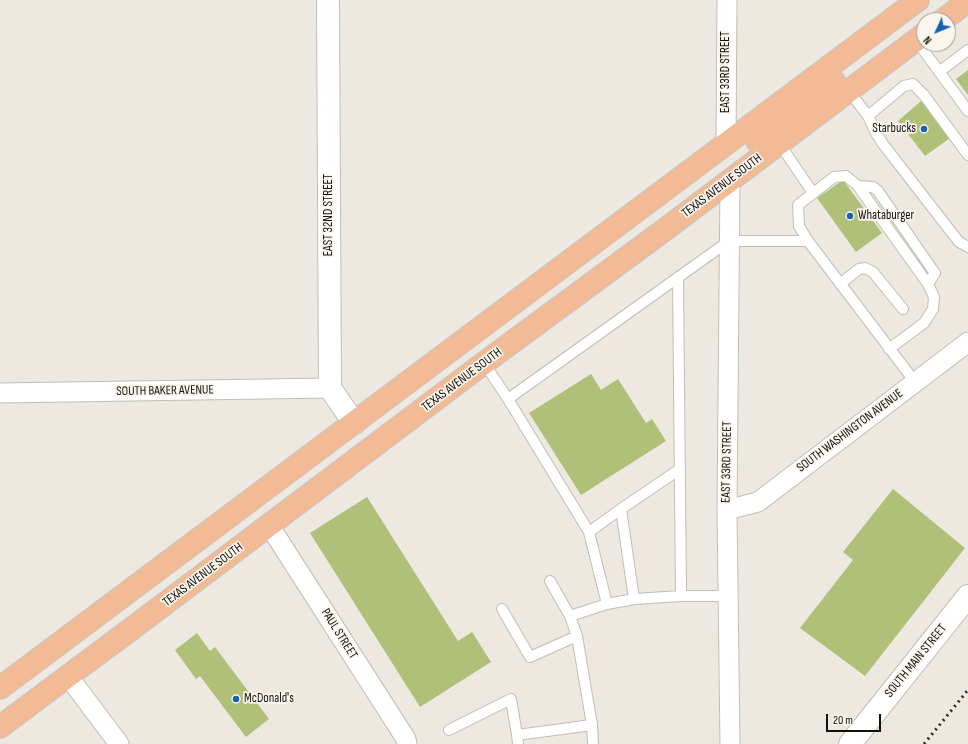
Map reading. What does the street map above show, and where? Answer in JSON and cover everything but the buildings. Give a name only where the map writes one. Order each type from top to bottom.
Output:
[{"type":"main road","points":[[0,688],[918,0]]},
{"type":"main road","points":[[955,12],[967,4]]},
{"type":"main road","points":[[730,180],[729,162],[867,57],[874,33]]},
{"type":"main road","name":"TEXAS AVENUE SOUTH","points":[[0,727],[916,40]]},
{"type":"main road","points":[[167,602],[181,572],[336,456],[354,423]]},
{"type":"street","name":"EAST 32ND STREET","points":[[328,0],[330,388]]},
{"type":"street","name":"EAST 33RD STREET","points":[[726,143],[727,0]]},
{"type":"street","name":"EAST 33RD STREET","points":[[730,180],[727,510],[730,744]]},
{"type":"street","name":"SOUTH WASHINGTON AVENUE","points":[[727,510],[758,502],[968,342]]},
{"type":"street","name":"SOUTH BAKER AVENUE","points":[[0,393],[330,388]]},
{"type":"street","points":[[330,388],[354,423]]},
{"type":"street","name":"PAUL STREET","points":[[269,525],[406,740],[407,744]]},
{"type":"street","name":"SOUTH MAIN STREET","points":[[850,744],[968,596]]},
{"type":"street","points":[[68,676],[119,744]]},
{"type":"lane","points":[[939,72],[968,50]]},
{"type":"lane","points":[[928,52],[939,72],[968,111]]},
{"type":"lane","points":[[868,116],[904,86],[913,84],[924,95],[968,155]]},
{"type":"lane","points":[[849,91],[868,116],[883,144],[959,242],[968,247]]},
{"type":"lane","points":[[779,143],[813,193]]},
{"type":"lane","points":[[889,348],[924,323],[933,309],[934,297],[928,284],[858,186],[846,176],[834,177],[798,205],[799,226],[840,284],[915,382]]},
{"type":"lane","points":[[508,399],[729,241],[808,240]]},
{"type":"lane","points":[[840,284],[859,269],[865,268],[873,272],[903,309]]},
{"type":"lane","points":[[678,277],[681,596]]},
{"type":"lane","points":[[484,363],[508,399],[589,532],[607,604]]},
{"type":"lane","points":[[589,532],[680,469]]},
{"type":"lane","points":[[621,509],[634,599]]},
{"type":"lane","points":[[550,581],[570,616],[577,636],[592,725],[593,744]]},
{"type":"lane","points":[[570,616],[607,604],[634,599],[681,596],[728,596]]},
{"type":"lane","points":[[502,609],[530,657],[577,636]]},
{"type":"lane","points":[[449,730],[511,699],[518,740],[592,725]]},
{"type":"railway","points":[[924,744],[968,690]]},
{"type":"place","name":"Starbucks","points":[[924,129]]},
{"type":"place","name":"Whataburger","points":[[850,216]]},
{"type":"place","name":"McDonald's","points":[[236,699]]}]
